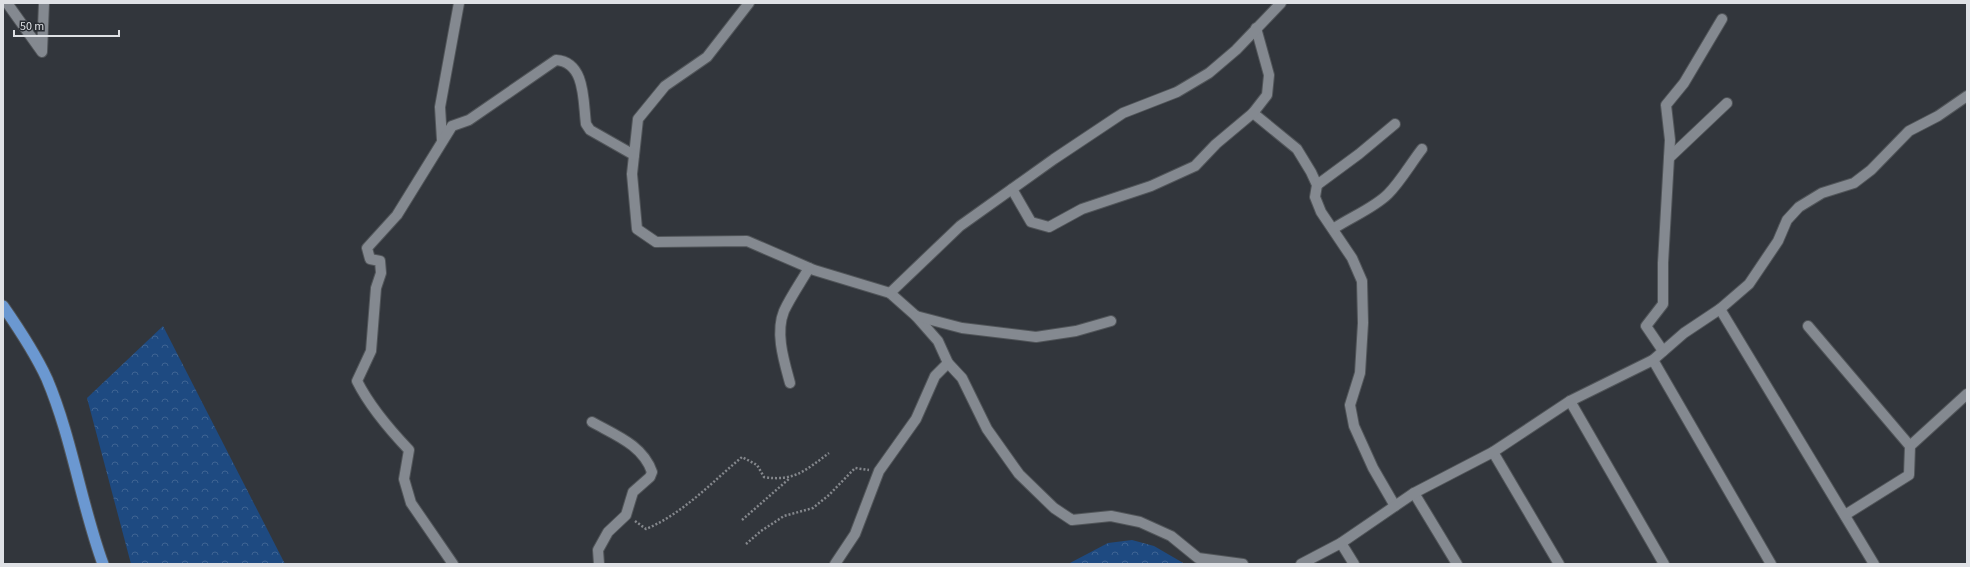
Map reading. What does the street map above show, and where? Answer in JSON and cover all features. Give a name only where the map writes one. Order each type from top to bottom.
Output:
[{"type":"highway","points":[[3,306],[20,329],[47,379],[69,446],[103,564]]},
{"type":"street","points":[[7,3],[42,52],[44,3]]},
{"type":"street","points":[[442,140],[440,107],[459,3]]},
{"type":"street","points":[[749,3],[707,57],[665,86],[638,119],[632,174],[637,229],[656,242],[747,241],[809,268],[890,293],[916,316],[938,341],[948,364],[962,378],[987,429],[1019,474],[1054,508],[1072,520],[1111,516],[1140,522],[1171,536],[1198,558],[1243,564]]},
{"type":"street","points":[[890,293],[960,226],[1012,189],[1123,113],[1176,92],[1209,73],[1236,50],[1281,3]]},
{"type":"street","points":[[1663,351],[1646,326],[1663,304],[1663,263],[1670,140],[1666,105],[1684,83],[1722,19]]},
{"type":"street","points":[[1012,189],[1031,222],[1049,227],[1082,209],[1151,186],[1195,166],[1216,144],[1253,113],[1267,95],[1269,75],[1256,28]]},
{"type":"street","points":[[453,564],[410,503],[404,479],[408,450],[385,423],[362,392],[357,381],[371,351],[376,288],[381,273],[380,261],[370,259],[366,248],[397,215],[452,126],[469,120],[556,60],[565,61],[573,67],[580,79],[586,124],[590,130],[634,155]]},
{"type":"street","points":[[1300,564],[1341,543],[1414,493],[1493,452],[1570,401],[1653,360],[1684,333],[1720,309],[1749,284],[1778,241],[1787,220],[1800,207],[1822,193],[1854,183],[1871,170],[1909,131],[1938,116],[1967,96]]},
{"type":"street","points":[[1669,158],[1727,103]]},
{"type":"street","points":[[1253,113],[1296,149],[1311,172],[1317,186],[1315,197],[1321,212],[1352,258],[1362,281],[1363,323],[1360,373],[1350,404],[1354,426],[1373,468],[1395,506]]},
{"type":"street","points":[[1317,186],[1395,124]]},
{"type":"street","points":[[1333,229],[1354,215],[1375,205],[1389,193],[1422,149]]},
{"type":"street","points":[[790,383],[782,352],[780,327],[784,311],[809,268]]},
{"type":"street","points":[[1720,309],[1874,564]]},
{"type":"street","points":[[916,316],[962,328],[1036,337],[1076,332],[1111,321]]},
{"type":"street","points":[[1808,326],[1910,446],[1909,475],[1845,515]]},
{"type":"street","points":[[1653,360],[1771,564]]},
{"type":"street","points":[[835,564],[855,534],[879,471],[916,420],[935,376],[948,364]]},
{"type":"street","points":[[1910,446],[1967,394]]},
{"type":"street","points":[[1570,401],[1664,564]]},
{"type":"street","points":[[592,422],[638,448],[648,462],[652,472],[650,477],[633,492],[626,516],[608,532],[598,550],[599,564]]},
{"type":"street","points":[[1493,452],[1560,564]]},
{"type":"street","points":[[1414,493],[1457,564]]},
{"type":"street","points":[[1341,543],[1354,564]]},
{"type":"path","points":[[742,520],[791,478],[806,471],[829,453]]},
{"type":"path","points":[[626,516],[646,529],[662,522],[694,499],[742,457],[757,465],[764,477],[775,479],[791,478]]},
{"type":"path","points":[[746,544],[761,531],[784,516],[813,508],[855,468],[879,471]]},
{"type":"green space","points":[[163,326],[285,564],[131,564],[87,398]]},
{"type":"green space","points":[[1132,540],[1154,546],[1185,564],[1068,564],[1108,543]]}]
